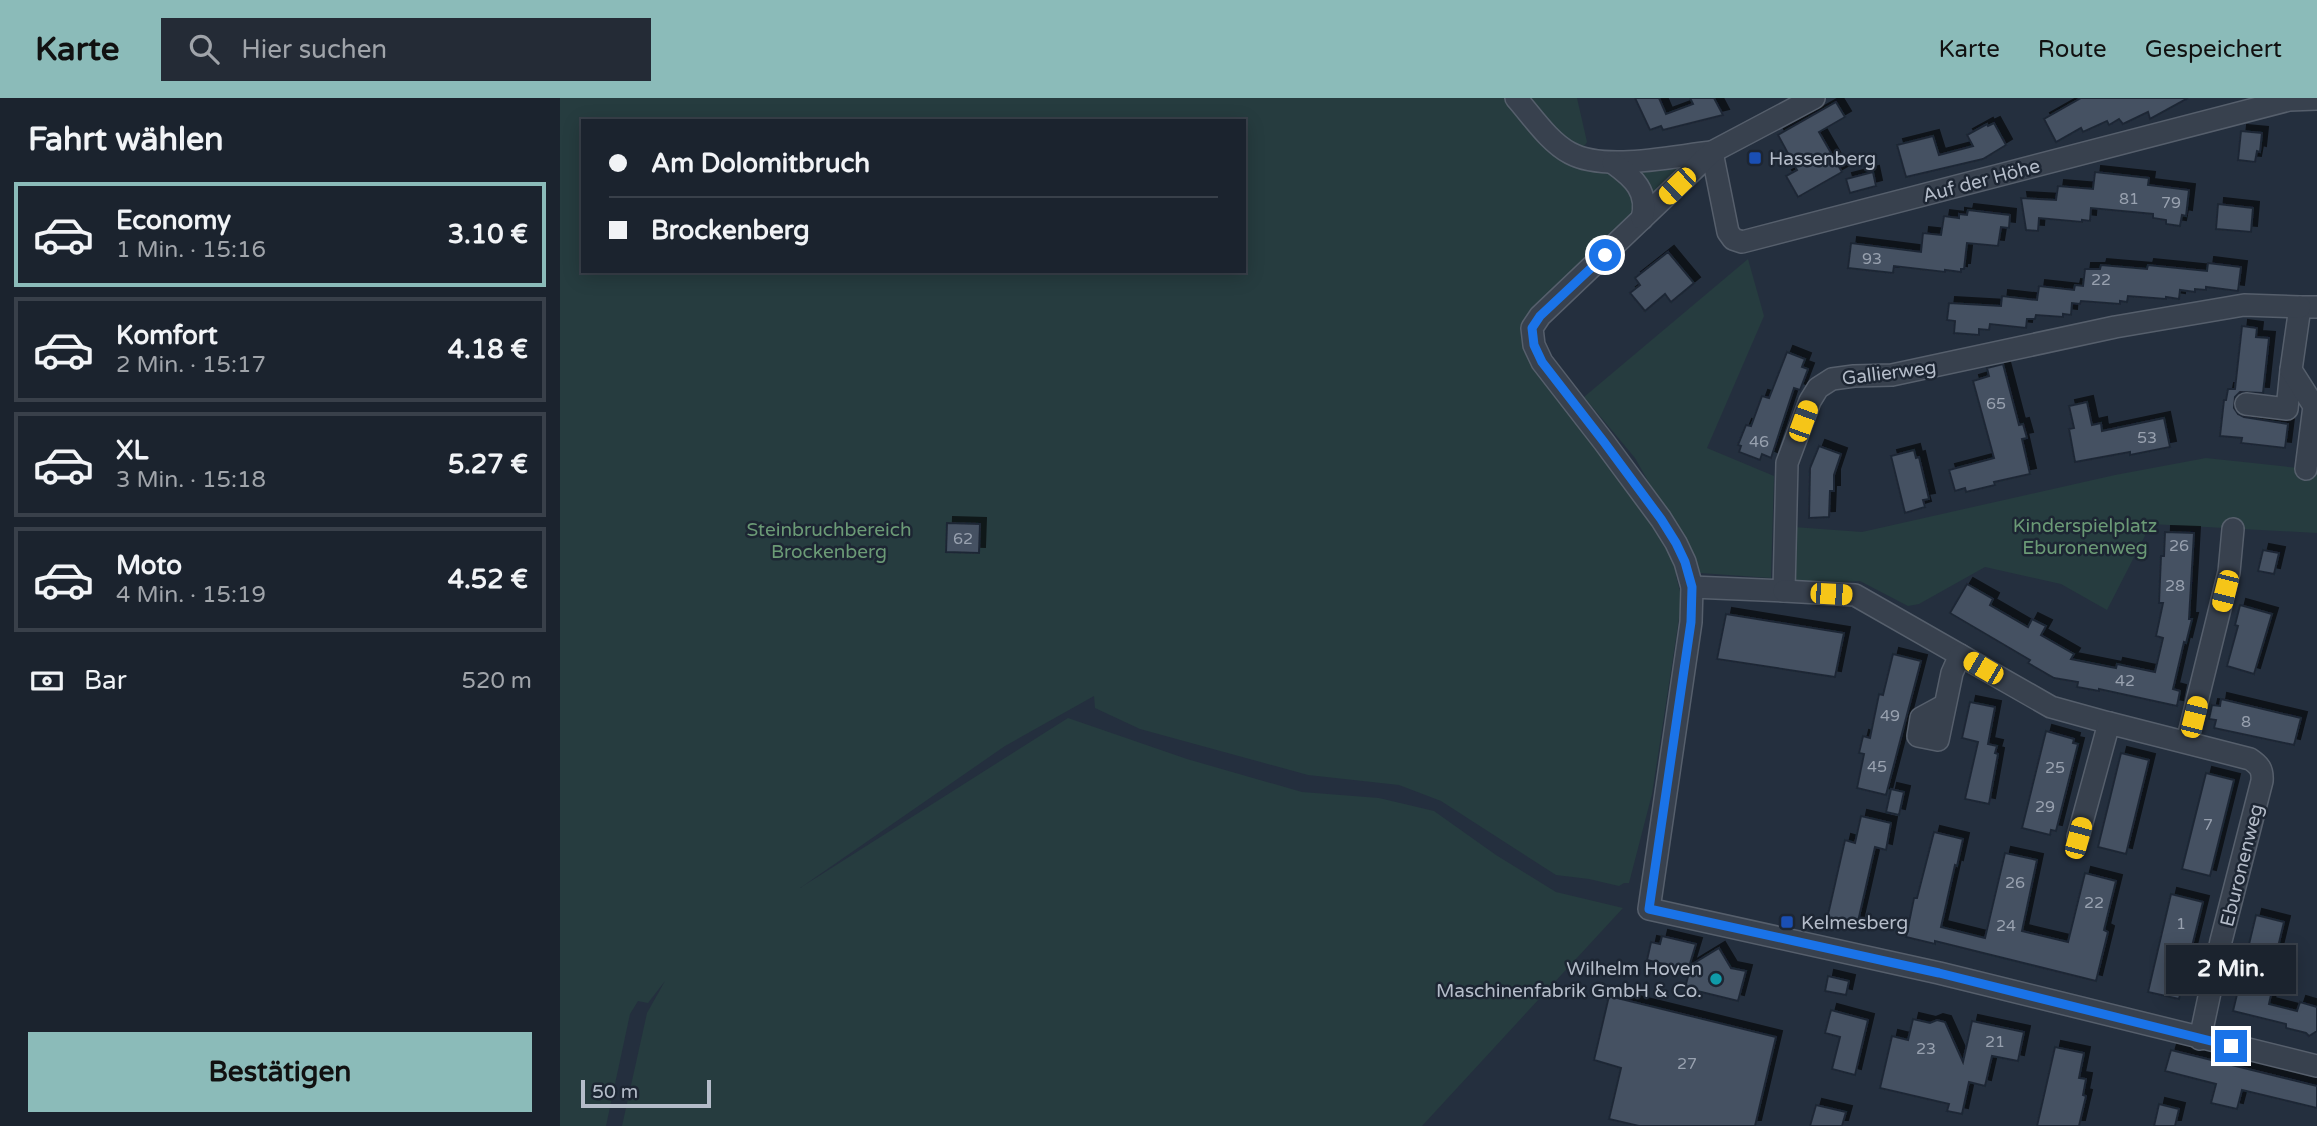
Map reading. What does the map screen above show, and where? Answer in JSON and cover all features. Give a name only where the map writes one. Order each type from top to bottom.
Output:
[{"type":"street","points":[[1516,98],[1555,141],[1571,153],[1613,163],[1712,152]]},
{"type":"street","points":[[1814,98],[1712,152],[1540,316],[1532,328],[1534,345],[1542,362],[1661,519],[1685,562],[1692,587],[1691,622],[1649,909],[1939,973],[2317,1066]]},
{"type":"street","name":"Auf der Höhe","points":[[1712,152],[1728,232],[1733,239],[1742,242],[2289,100],[2317,99]]},
{"type":"street","points":[[1613,163],[1630,175],[1644,198],[1642,219]]},
{"type":"street","name":"Gallierweg","points":[[1784,591],[1787,463],[1810,401],[1818,388],[1832,379],[1892,375],[2115,327],[2244,305],[2308,307],[2291,370],[2287,409],[2246,404]]},
{"type":"street","points":[[2291,370],[2314,406],[2306,469]]},
{"type":"street","points":[[2187,742],[2229,572],[2233,529]]},
{"type":"street","points":[[1692,587],[1784,591]]},
{"type":"street","name":"Eburonenweg","points":[[1784,591],[1855,595],[2051,706],[2250,759],[2259,765],[2263,772],[2200,1038]]},
{"type":"street","points":[[1945,705],[1952,673],[1960,655]]},
{"type":"street","points":[[2078,838],[2109,723]]},
{"type":"green space","name":"Steinbruchbereich Brockenberg","points":[[560,98],[1577,98],[1587,142],[1580,152],[1699,164],[1701,178],[1523,348],[1655,518],[1678,563],[1676,576],[1682,599],[1652,794],[1629,883],[1619,886],[1556,875],[1441,801],[1399,785],[1308,775],[1140,729],[1095,708],[1094,696],[1005,746],[800,888],[1068,718],[1187,759],[1302,792],[1379,798],[1434,811],[1496,855],[1556,892],[1623,908],[1422,1126],[622,1126],[647,1013],[665,981],[648,1003],[638,1001],[630,1014],[606,1126],[560,1126]]},
{"type":"green space","points":[[1748,259],[1764,316],[1707,448],[1774,476],[1771,578],[1700,573],[1635,458],[1584,397]]},
{"type":"green space","name":"Kinderspielplatz Eburonenweg","points":[[2206,458],[2317,470],[2317,533],[2151,524],[2107,610],[2061,584],[1985,567],[1919,604],[1908,606],[1860,581],[1791,585],[1794,527],[1862,532],[2115,475]]},
{"type":"building","points":[[1635,98],[1659,98],[1666,114],[1693,104],[1690,98],[1714,98],[1723,115],[1663,130],[1661,126],[1650,130]]},
{"type":"building","points":[[2081,98],[2188,98],[2150,119],[2148,112],[2123,124],[2119,119],[2109,125],[2107,121],[2083,132],[2081,128],[2056,142],[2044,119]]},
{"type":"building","points":[[1836,102],[1845,117],[1819,132],[1842,172],[1798,197],[1786,176],[1797,170],[1778,135]]},
{"type":"building","points":[[1994,123],[2006,145],[1983,159],[1906,177],[1897,145],[1933,136],[1939,155],[1973,146],[1967,135]]},
{"type":"building","points":[[2241,131],[2262,133],[2260,152],[2257,151],[2255,162],[2238,160]]},
{"type":"building","points":[[1873,172],[1876,186],[1850,193],[1846,179]]},
{"type":"building","points":[[2095,172],[2149,178],[2148,185],[2189,190],[2186,216],[2182,215],[2180,226],[2166,224],[2166,220],[2153,218],[2153,214],[2091,208],[2090,221],[2039,218],[2038,231],[2026,230],[2021,198],[2056,200],[2058,186],[2093,189]]},
{"type":"building","points":[[2218,204],[2253,208],[2251,232],[2216,229]]},
{"type":"building","points":[[1968,210],[2010,215],[2009,228],[2001,227],[1998,246],[1967,243],[1964,269],[1961,269],[1961,272],[1894,266],[1893,273],[1848,268],[1851,243],[1921,252],[1923,233],[1941,235],[1944,216],[1959,218],[1959,214],[1967,215]]},
{"type":"building","points":[[1668,252],[1694,283],[1671,302],[1665,294],[1645,311],[1630,293],[1640,285],[1635,278]]},
{"type":"building","points":[[2208,263],[2241,267],[2238,291],[2206,287],[2206,290],[2195,289],[2195,292],[2180,290],[2179,299],[2128,296],[2127,302],[2120,301],[2120,304],[2081,301],[2080,304],[2072,303],[2071,315],[2036,315],[2035,319],[2027,319],[2026,328],[1990,324],[1989,330],[1979,329],[1979,335],[1954,333],[1955,321],[1947,320],[1949,303],[2001,306],[2002,296],[2037,300],[2039,286],[2074,290],[2075,285],[2083,286],[2085,269],[2100,269],[2101,265],[2147,269],[2148,265],[2207,271]]},
{"type":"building","points":[[2242,326],[2257,328],[2256,337],[2269,338],[2263,393],[2240,392],[2235,397],[2234,408],[2244,417],[2288,424],[2285,448],[2241,443],[2242,438],[2220,436],[2224,400],[2228,389],[2235,389]]},
{"type":"building","points":[[1787,352],[1805,359],[1802,367],[1808,369],[1800,390],[1794,388],[1771,458],[1762,454],[1760,460],[1739,452],[1741,446],[1738,445],[1746,425],[1751,426],[1762,396],[1769,398]]},
{"type":"building","points":[[2003,364],[2019,425],[2023,424],[2027,438],[2022,439],[2030,474],[1966,492],[1965,488],[1955,491],[1949,470],[1994,458],[1973,381],[1989,376],[1987,368]]},
{"type":"building","points":[[2087,402],[2092,425],[2101,423],[2102,431],[2164,418],[2170,447],[2075,462],[2069,429],[2074,428],[2069,406]]},
{"type":"building","points":[[1819,446],[1841,454],[1834,475],[1834,491],[1830,491],[1829,517],[1809,518],[1810,468]]},
{"type":"building","points":[[1914,450],[1916,458],[1919,457],[1929,499],[1923,500],[1925,507],[1905,513],[1891,456]]},
{"type":"building","points":[[947,523],[980,524],[979,553],[946,552]]},
{"type":"building","points":[[2165,532],[2194,533],[2189,619],[2192,619],[2173,689],[2180,691],[2177,706],[2099,689],[2077,687],[2078,682],[2054,678],[2028,663],[2030,660],[1950,613],[1967,584],[1993,599],[1990,605],[2028,627],[2032,619],[2046,626],[2041,635],[2074,654],[2071,659],[2155,672],[2163,638],[2156,636],[2163,603],[2159,603]]},
{"type":"building","points":[[2263,550],[2279,553],[2274,574],[2258,571]]},
{"type":"building","points":[[2240,605],[2272,614],[2254,674],[2227,666],[2238,626],[2235,625]]},
{"type":"building","points":[[1726,614],[1844,633],[1835,677],[1717,659]]},
{"type":"building","points":[[1893,654],[1921,661],[1886,795],[1857,788],[1864,754],[1859,753],[1863,736],[1870,738],[1879,694],[1883,695]]},
{"type":"building","points":[[2221,699],[2301,718],[2294,745],[2214,728],[2216,720],[2209,719],[2212,705],[2220,706]]},
{"type":"building","points":[[1970,702],[1995,707],[1988,744],[1997,746],[1995,753],[1998,754],[1989,804],[1965,799],[1978,742],[1962,738]]},
{"type":"building","points":[[2046,731],[2074,739],[2073,743],[2078,744],[2056,831],[2051,830],[2050,835],[2022,828]]},
{"type":"building","points":[[2121,753],[2149,760],[2126,854],[2098,847]]},
{"type":"building","points":[[2206,773],[2234,780],[2210,876],[2182,869]]},
{"type":"building","points":[[1891,789],[1904,792],[1899,815],[1886,812]]},
{"type":"building","points":[[1861,816],[1891,823],[1886,850],[1875,847],[1857,926],[1827,919],[1845,840],[1855,843]]},
{"type":"building","points":[[1934,832],[1963,839],[1941,927],[1985,938],[2005,853],[2037,860],[2022,931],[2068,942],[2085,873],[2116,881],[2104,930],[2108,932],[2096,981],[1935,941],[1935,944],[1906,937],[1914,898],[1917,898]]},
{"type":"building","points":[[2171,894],[2203,902],[2179,999],[2148,992]]},
{"type":"building","points":[[2256,915],[2284,922],[2272,972],[2276,973],[2269,1004],[2297,1011],[2300,1002],[2317,1007],[2317,1031],[2309,1036],[2286,1028],[2286,1024],[2233,1011]]},
{"type":"building","points":[[1662,936],[1696,944],[1688,970],[1647,960],[1651,942],[1660,944]]},
{"type":"building","name":"Wilhelm Hoven Maschinenfabrik GmbH & Co.","points":[[1719,948],[1731,968],[1746,971],[1738,1001],[1685,988],[1691,965]]},
{"type":"building","points":[[1828,976],[1849,981],[1846,995],[1825,991]]},
{"type":"building","points":[[1609,996],[1776,1037],[1755,1126],[1639,1126],[1609,1119],[1621,1068],[1594,1060]]},
{"type":"building","points":[[1831,1010],[1868,1020],[1855,1075],[1832,1069],[1840,1037],[1825,1033]]},
{"type":"building","points":[[1913,1019],[1930,1023],[1937,1020],[1945,1022],[1963,1062],[1972,1021],[2024,1032],[2018,1061],[1992,1056],[1985,1086],[1969,1082],[1962,1114],[1947,1111],[1949,1104],[1880,1088],[1892,1036],[1908,1040]]},
{"type":"building","points":[[2055,1047],[2084,1053],[2079,1078],[2086,1079],[2083,1095],[2086,1096],[2079,1126],[2037,1126]]},
{"type":"building","points":[[2171,1050],[2317,1086],[2317,1108],[2242,1090],[2237,1109],[2211,1103],[2216,1084],[2165,1071]]},
{"type":"building","points":[[2159,1104],[2179,1109],[2175,1126],[2154,1126]]},
{"type":"building","points":[[1816,1105],[1846,1112],[1842,1126],[1810,1126]]},
{"type":"place","name":"Hassenberg","points":[[1755,158]]},
{"type":"place","name":"Kelmesberg","points":[[1787,922]]},
{"type":"place","name":"Wilhelm Hoven Maschinenfabrik GmbH & Co.","points":[[1716,979]]},
{"type":"route","points":[[1605,255],[1540,316],[1532,328],[1534,345],[1542,362],[1604,442],[1676,543],[1692,587],[1691,622],[1649,909],[1939,973],[2231,1046]]}]
